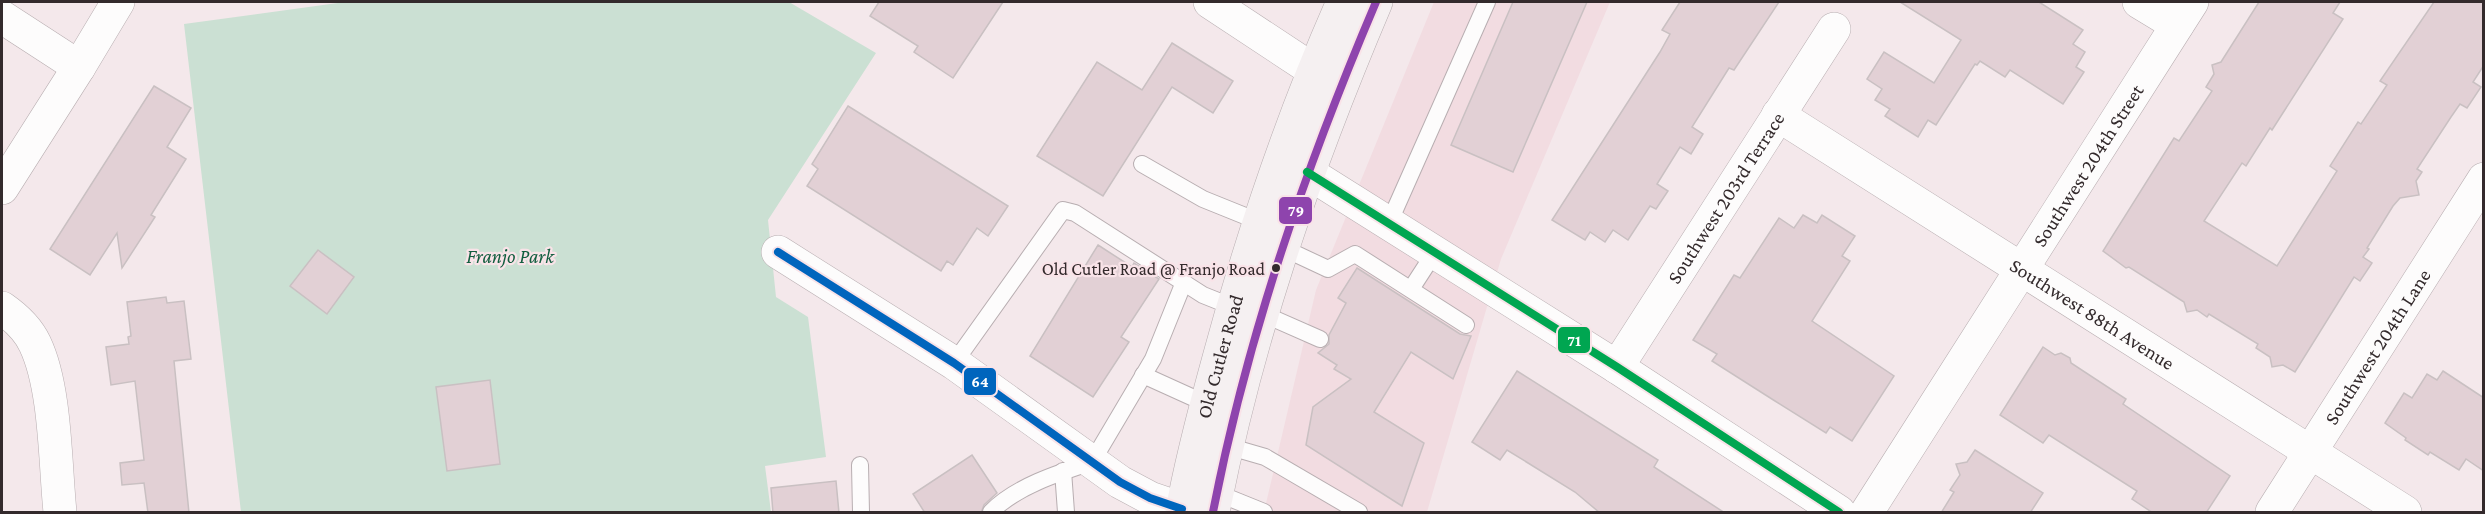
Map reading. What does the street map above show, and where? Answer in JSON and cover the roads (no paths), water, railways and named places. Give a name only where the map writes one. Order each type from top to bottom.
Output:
[{"type":"main road","name":"Old Cutler Road","points":[[1276,233],[1313,70],[1343,2]]},
{"type":"main road","name":"Old Cutler Road","points":[[1198,507],[1207,404],[1247,310],[1276,233],[1307,172],[1376,2]]},
{"type":"main road","name":"Old Cutler Road","points":[[1198,507],[1227,446],[1247,310]]},
{"type":"street","points":[[2,188],[79,67],[117,2]]},
{"type":"street","points":[[2139,2],[2185,13]]},
{"type":"street","points":[[1224,5],[1313,70]]},
{"type":"street","name":"Southwest 204th Street","points":[[1867,513],[2185,13]]},
{"type":"street","points":[[2,17],[79,67]]},
{"type":"street","name":"Southwest 203rd Terrace","points":[[1617,367],[1834,29]]},
{"type":"street","name":"Southwest 88th Avenue","points":[[1778,115],[2405,513]]},
{"type":"street","points":[[1307,172],[1617,367],[1839,513]]},
{"type":"street","name":"Southwest 204th Lane","points":[[2272,513],[2484,179]]},
{"type":"street","points":[[778,252],[954,363],[1078,467],[1135,491],[1198,507]]},
{"type":"street","points":[[2,308],[26,328],[36,345],[43,368],[49,401],[60,513]]},
{"type":"lane","points":[[1389,223],[1487,2]]},
{"type":"lane","points":[[1142,164],[1203,199],[1276,233],[1328,269],[1355,254],[1466,325]]},
{"type":"lane","points":[[954,363],[1063,210],[1076,213],[1203,295],[1320,339]]},
{"type":"lane","points":[[1411,289],[1435,252]]},
{"type":"lane","points":[[1066,513],[1078,467],[1143,375],[1184,282]]},
{"type":"lane","points":[[1143,375],[1207,404]]},
{"type":"lane","points":[[1227,446],[1265,458],[1359,513]]},
{"type":"lane","points":[[860,465],[861,513]]},
{"type":"lane","points":[[991,513],[1002,501],[1078,467]]},
{"type":"lane","points":[[1198,507],[1264,513]]},
{"type":"place","name":"Old Cutler Road @ Franjo Road","points":[[1276,268]]},
{"type":"park label","name":"Franjo Park","points":[[510,256]]}]
